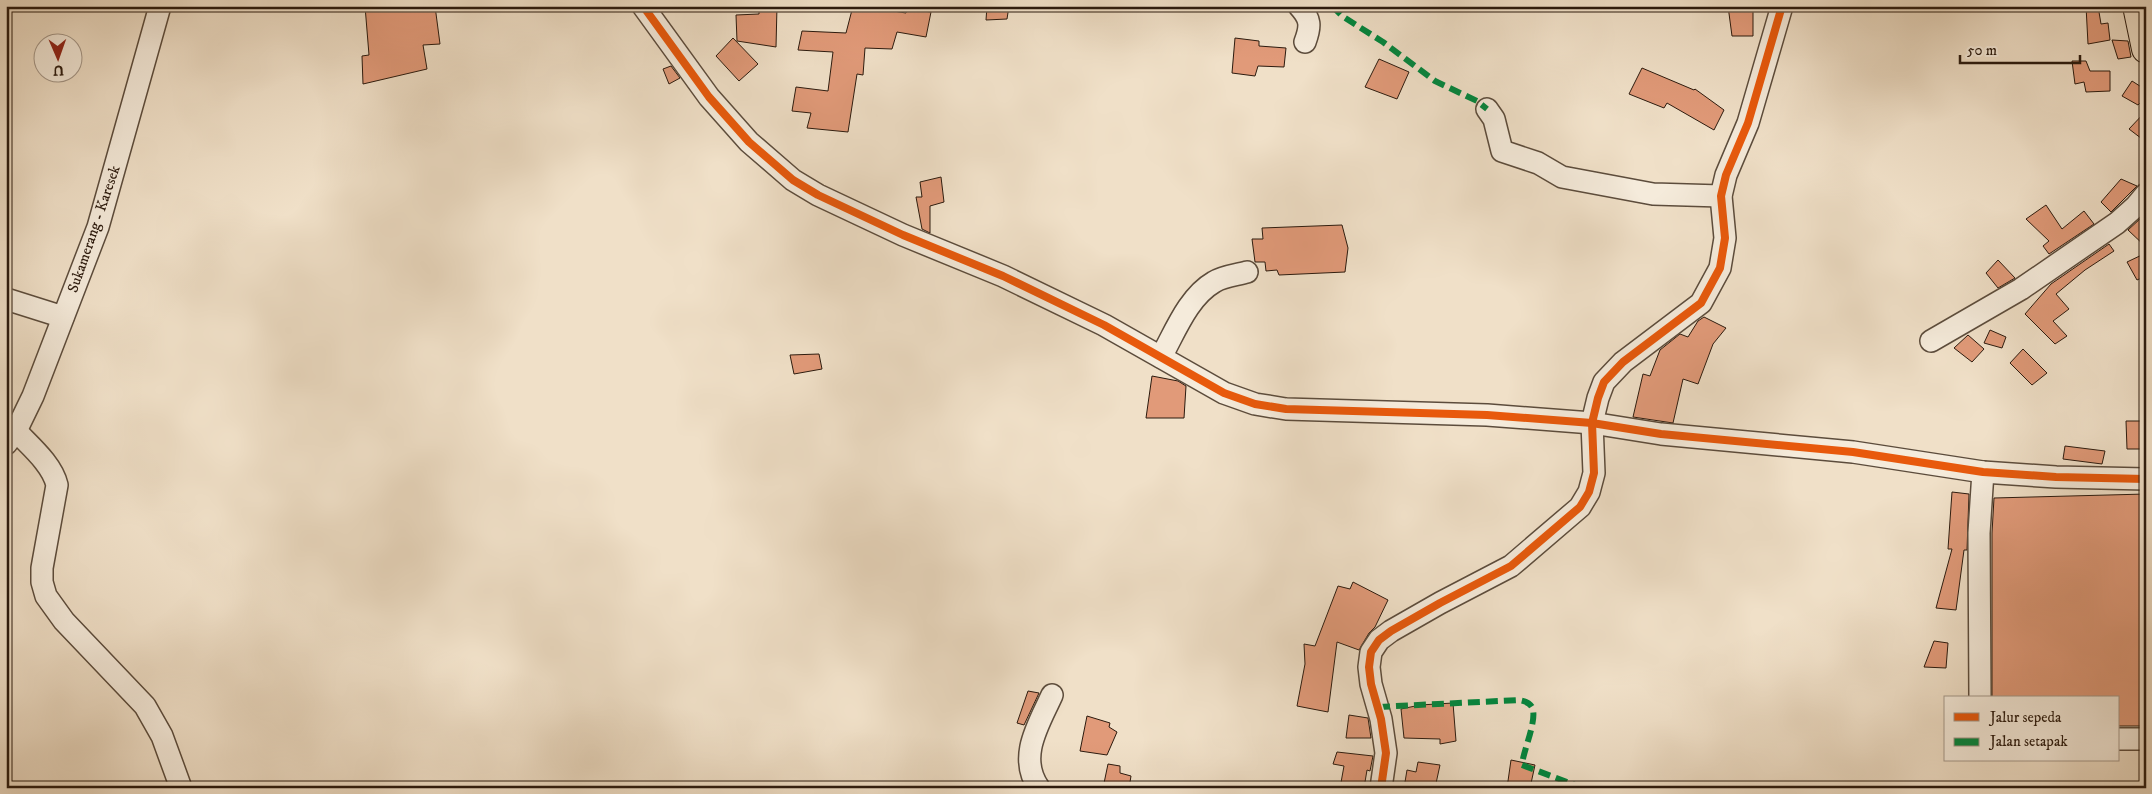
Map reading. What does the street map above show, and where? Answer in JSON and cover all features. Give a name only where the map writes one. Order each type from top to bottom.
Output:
[{"type":"main road","points":[[2137,6],[2146,49]]},
{"type":"street","name":"Sukamerang - Karesek","points":[[11,437],[33,396],[98,227],[160,6]]},
{"type":"street","points":[[643,6],[709,97],[749,142],[793,180],[818,195],[903,234],[1003,276],[1104,324],[1224,393],[1255,404],[1286,409],[1487,415],[1592,423],[1661,434],[1853,452],[1983,472],[2056,477],[2146,479]]},
{"type":"street","points":[[1299,6],[1309,18],[1310,23],[1305,42]]},
{"type":"street","points":[[1381,788],[1386,753],[1381,719],[1371,684],[1369,667],[1371,652],[1379,640],[1391,632],[1440,603],[1511,566],[1580,507],[1589,492],[1594,473],[1592,423],[1604,382],[1653,338],[1688,315],[1701,303],[1711,288],[1720,268],[1724,238],[1721,196],[1726,175],[1748,124],[1782,6]]},
{"type":"street","points":[[1487,108],[1494,119],[1502,151],[1538,163],[1555,175],[1654,194],[1721,196]]},
{"type":"street","points":[[1930,341],[2021,289],[2116,223],[2136,206],[2146,194]]},
{"type":"street","points":[[1162,357],[1190,304],[1200,293],[1214,281],[1247,272]]},
{"type":"street","points":[[6,299],[63,317]]},
{"type":"street","points":[[11,437],[51,471],[57,484],[42,568],[42,582],[46,596],[64,620],[145,706],[162,736],[181,788]]},
{"type":"street","points":[[1980,696],[1979,533],[1983,472]]},
{"type":"street","points":[[1039,788],[1029,770],[1028,752],[1052,695]]},
{"type":"street","points":[[2120,739],[2146,738]]},
{"type":"building","points":[[365,6],[435,6],[440,44],[423,45],[427,69],[363,84],[362,56],[369,55]]},
{"type":"building","points":[[759,6],[777,6],[776,47],[737,41],[736,15],[759,14]]},
{"type":"building","points":[[853,6],[874,6],[874,8],[906,13],[907,9],[931,12],[926,37],[897,32],[892,49],[865,48],[863,75],[857,74],[848,132],[807,128],[811,113],[792,111],[796,87],[828,91],[833,52],[798,50],[802,31],[846,33]]},
{"type":"building","points":[[987,6],[1009,6],[1007,19],[986,20]]},
{"type":"building","points":[[1728,6],[1753,6],[1753,36],[1732,36]]},
{"type":"building","points":[[2086,6],[2098,6],[2101,24],[2108,23],[2110,40],[2088,44]]},
{"type":"building","points":[[733,38],[758,64],[739,81],[716,56]]},
{"type":"building","points":[[1235,38],[1259,41],[1259,46],[1286,48],[1284,67],[1258,66],[1255,76],[1232,73]]},
{"type":"building","points":[[2112,40],[2128,41],[2131,57],[2118,59]]},
{"type":"building","points":[[1379,59],[1409,72],[1397,99],[1365,87]]},
{"type":"building","points":[[2072,61],[2086,61],[2090,71],[2110,71],[2110,91],[2086,92],[2084,82],[2075,84]]},
{"type":"building","points":[[671,66],[680,78],[669,84],[663,69]]},
{"type":"building","points":[[1642,68],[1695,89],[1724,110],[1714,130],[1667,103],[1664,108],[1629,94]]},
{"type":"building","points":[[2132,81],[2146,90],[2146,97],[2138,105],[2122,96]]},
{"type":"building","points":[[2146,111],[2146,142],[2129,129]]},
{"type":"building","points":[[941,177],[944,202],[930,206],[930,233],[922,229],[916,197],[922,197],[920,182]]},
{"type":"building","points":[[2121,179],[2137,186],[2111,212],[2101,202]]},
{"type":"building","points":[[2046,205],[2062,229],[2084,211],[2094,224],[2049,254],[2043,246],[2049,241],[2026,219]]},
{"type":"building","points":[[2141,218],[2146,224],[2146,247],[2128,230]]},
{"type":"building","points":[[1342,225],[1348,248],[1345,272],[1279,275],[1277,270],[1266,271],[1265,262],[1255,262],[1252,239],[1263,239],[1262,228]]},
{"type":"building","points":[[2109,244],[2114,251],[2085,270],[2056,294],[2069,309],[2053,321],[2067,336],[2055,344],[2025,314],[2051,284]]},
{"type":"building","points":[[2146,253],[2146,276],[2137,280],[2127,262]]},
{"type":"building","points":[[1998,260],[2015,278],[1998,288],[1986,273]]},
{"type":"building","points":[[1704,317],[1726,328],[1713,344],[1698,384],[1683,379],[1673,423],[1633,417],[1643,374],[1650,376],[1660,350],[1680,334],[1688,337],[1698,321]]},
{"type":"building","points":[[1990,330],[2006,337],[2002,348],[1984,343]]},
{"type":"building","points":[[1968,335],[1984,349],[1972,362],[1954,348]]},
{"type":"building","points":[[2023,349],[2047,373],[2032,385],[2010,363]]},
{"type":"building","points":[[819,354],[822,369],[794,374],[790,355]]},
{"type":"building","points":[[1152,376],[1178,381],[1186,386],[1184,418],[1146,418]]},
{"type":"building","points":[[2126,421],[2146,421],[2146,449],[2127,449]]},
{"type":"building","points":[[2065,446],[2105,451],[2102,464],[2063,459]]},
{"type":"building","points":[[1952,492],[1969,494],[1967,550],[1964,550],[1956,610],[1936,608],[1952,549],[1948,549]]},
{"type":"building","points":[[2146,494],[2146,726],[2120,726],[2120,696],[1992,696],[1992,533],[1994,498]]},
{"type":"building","points":[[1353,582],[1388,600],[1375,627],[1359,650],[1337,642],[1328,712],[1297,706],[1305,664],[1304,644],[1315,646],[1338,586],[1350,589]]},
{"type":"building","points":[[1934,641],[1948,643],[1946,668],[1924,667]]},
{"type":"building","points":[[1028,691],[1039,693],[1024,725],[1017,723]]},
{"type":"building","points":[[1453,703],[1456,741],[1440,744],[1440,739],[1404,738],[1401,709],[1420,705]]},
{"type":"building","points":[[1349,715],[1368,718],[1371,738],[1346,738]]},
{"type":"building","points":[[1087,716],[1110,723],[1109,727],[1117,732],[1107,755],[1080,751]]},
{"type":"building","points":[[1337,752],[1373,756],[1370,771],[1367,770],[1364,788],[1340,788],[1344,766],[1333,764]]},
{"type":"building","points":[[1511,760],[1535,765],[1530,788],[1507,788]]},
{"type":"building","points":[[1418,762],[1440,765],[1435,788],[1404,788],[1407,770],[1416,772]]},
{"type":"building","points":[[1108,764],[1120,766],[1120,773],[1131,776],[1129,788],[1103,788]]},
{"type":"marked path","points":[[1332,6],[1342,16],[1383,42],[1435,81],[1477,101],[1487,109]]},
{"type":"marked path","points":[[1378,707],[1519,700],[1526,702],[1532,707],[1533,719],[1522,765],[1583,788]]},
{"type":"cycle path","points":[[643,6],[709,97],[749,142],[793,180],[818,195],[903,235],[1003,276],[1104,325],[1224,393],[1255,404],[1286,409],[1487,415],[1592,423],[1661,434],[1853,452],[1983,472],[2056,477],[2146,479]]},
{"type":"cycle path","points":[[1381,788],[1386,753],[1381,719],[1371,684],[1369,667],[1371,652],[1379,640],[1391,631],[1511,566],[1580,507],[1589,492],[1594,473],[1592,423],[1604,382],[1623,362],[1701,303],[1720,268],[1725,238],[1721,196],[1726,175],[1748,123],[1782,6]]}]
